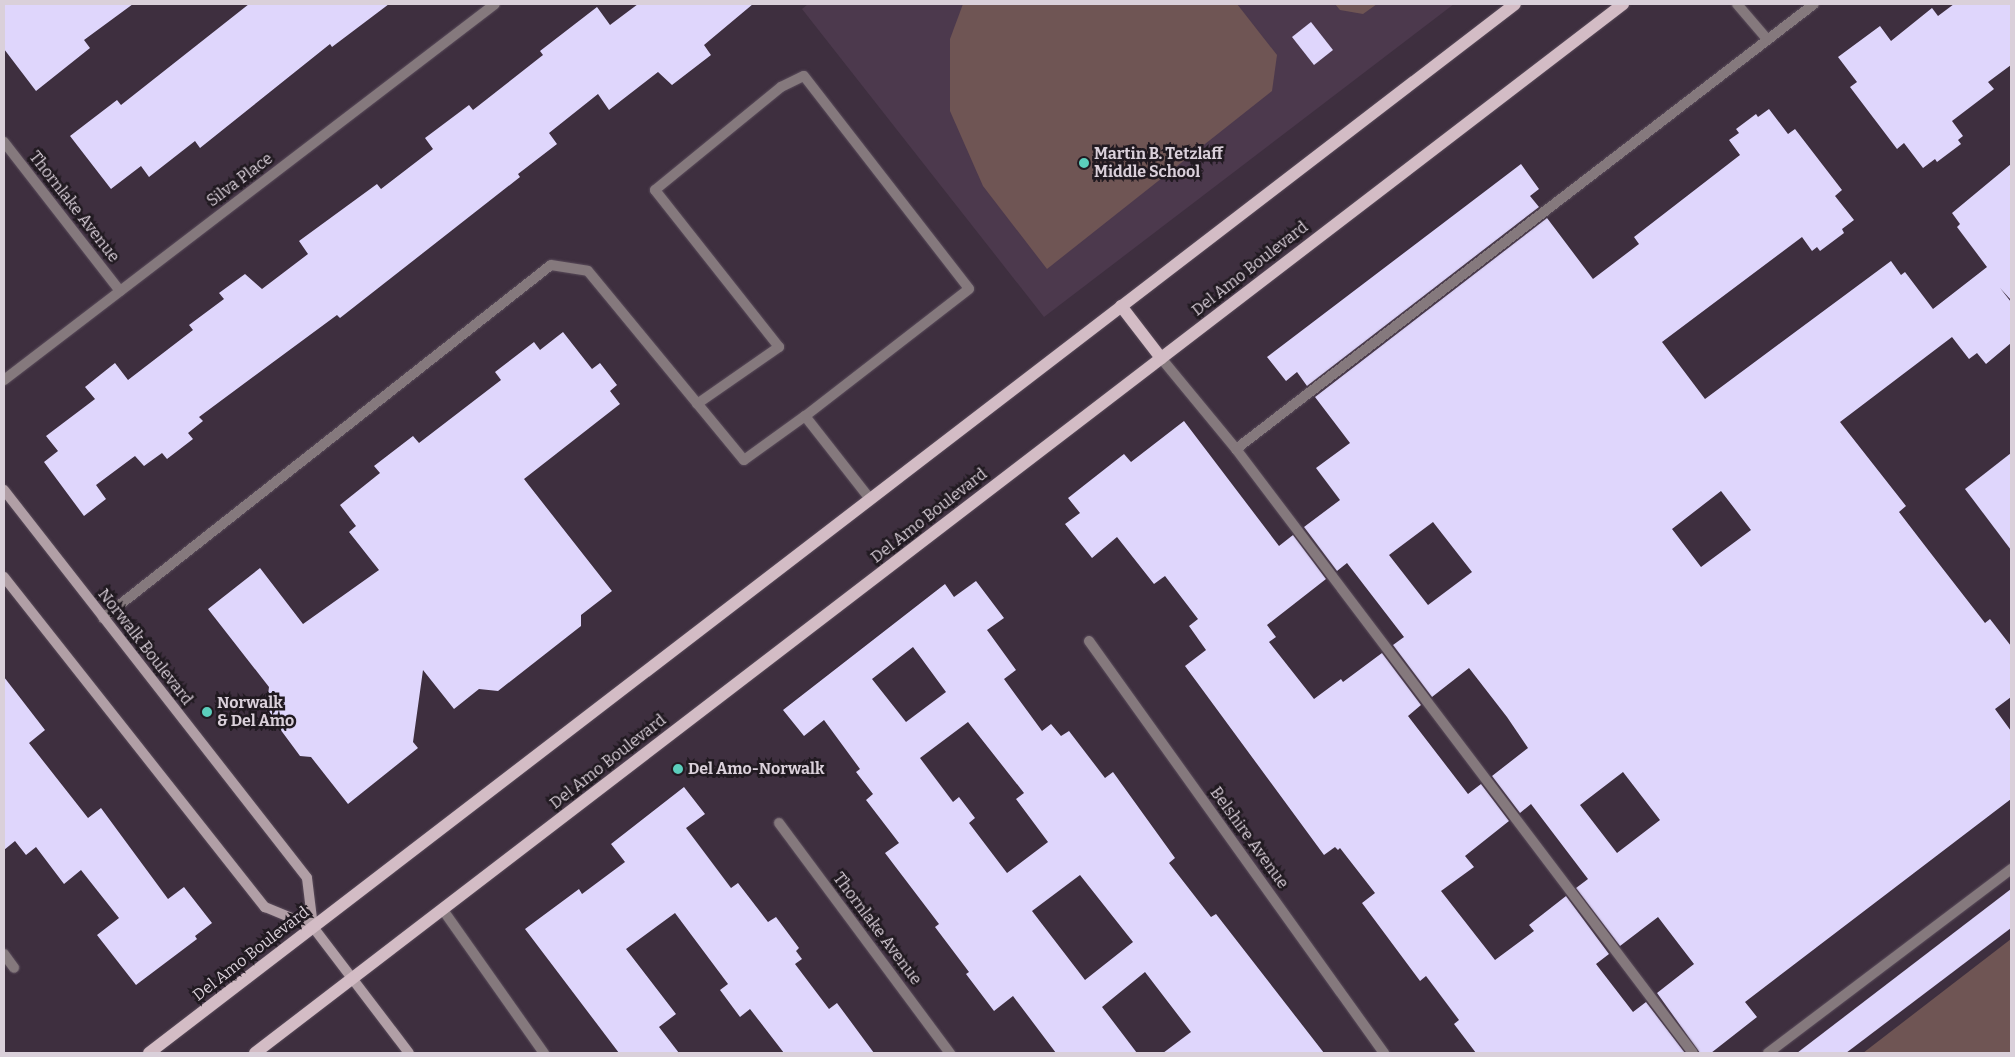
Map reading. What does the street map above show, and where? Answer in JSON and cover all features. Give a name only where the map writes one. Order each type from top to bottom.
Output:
[{"type":"main road","name":"Del Amo Boulevard","points":[[148,1053],[1515,4]]},
{"type":"main road","name":"Del Amo Boulevard","points":[[255,1053],[1623,4]]},
{"type":"main road","points":[[1121,306],[1161,358]]},
{"type":"main road","name":"Norwalk Boulevard","points":[[4,490],[307,878],[313,927]]},
{"type":"main road","points":[[4,577],[265,907],[313,927],[409,1053]]},
{"type":"street","name":"Silva Place","points":[[4,380],[495,4]]},
{"type":"street","points":[[1738,4],[1767,39]]},
{"type":"street","points":[[1236,449],[1814,4]]},
{"type":"street","points":[[103,618],[551,265],[588,271],[697,404],[744,460],[805,416],[970,289],[804,76],[781,87],[655,190],[779,347],[697,404]]},
{"type":"street","name":"Thornlake Avenue","points":[[4,142],[120,291]]},
{"type":"street","points":[[1161,358],[1200,408],[1236,449],[1693,1053]]},
{"type":"street","points":[[805,416],[870,499]]},
{"type":"street","name":"Belshire Avenue","points":[[1090,641],[1384,1053]]},
{"type":"street","name":"Thornlake Avenue","points":[[779,823],[950,1053]]},
{"type":"street","points":[[1768,1053],[2011,868]]},
{"type":"street","points":[[443,910],[544,1053]]},
{"type":"street","points":[[4,954],[14,968]]},
{"type":"shaded area","name":"Martin B. Tetzlaff Middle School","points":[[808,4],[1454,4],[1044,317],[802,9]]},
{"type":"shaded area","points":[[963,4],[1237,4],[1277,55],[1272,91],[1047,269],[983,186],[950,111],[950,39]]},
{"type":"shaded area","points":[[1335,4],[1377,4],[1363,14],[1340,10]]},
{"type":"shaded area","points":[[2011,939],[2011,1053],[1863,1053]]},
{"type":"building","points":[[4,4],[133,4],[84,40],[90,48],[36,91],[4,49]]},
{"type":"building","points":[[249,4],[389,4],[332,47],[330,44],[200,148],[195,141],[149,177],[141,166],[111,189],[70,136],[117,100],[121,105]]},
{"type":"building","points":[[638,4],[753,4],[704,45],[711,55],[672,85],[658,72],[609,110],[598,94],[549,133],[557,144],[518,174],[520,177],[340,318],[337,315],[199,417],[203,421],[188,433],[193,439],[167,459],[162,453],[144,466],[135,456],[96,485],[106,499],[84,516],[44,462],[58,451],[46,436],[95,399],[85,387],[115,363],[128,380],[193,330],[189,325],[224,299],[219,293],[245,274],[262,289],[308,254],[299,241],[377,184],[381,189],[433,149],[425,138],[469,105],[473,110],[543,55],[540,51],[597,7],[610,25]]},
{"type":"building","points":[[1954,4],[2011,4],[2011,65],[1988,82],[1994,89],[1952,121],[1963,136],[1958,140],[1961,144],[1937,162],[1935,159],[1923,168],[1904,143],[1897,149],[1850,87],[1857,82],[1838,57],[1880,26],[1891,41],[1932,8],[1938,16]]},
{"type":"building","points":[[1311,22],[1333,50],[1314,65],[1292,37]]},
{"type":"building","points":[[1769,109],[1788,134],[1795,129],[1842,190],[1835,196],[1854,220],[1842,229],[1844,233],[1820,251],[1817,247],[1812,251],[1802,237],[1662,342],[1705,399],[1891,261],[1901,275],[1905,272],[1933,309],[1987,267],[1957,227],[1960,224],[1952,213],[2011,164],[2011,300],[2000,288],[2011,302],[2011,343],[1986,364],[1977,353],[1969,359],[1952,337],[1840,422],[1906,506],[1899,512],[1985,623],[1990,619],[2011,646],[2011,697],[1995,709],[2011,731],[2011,799],[1745,1002],[1757,1017],[1711,1053],[1700,1053],[1657,993],[1694,964],[1658,917],[1620,946],[1576,888],[1588,879],[1531,804],[1520,813],[1492,776],[1528,748],[1507,717],[1469,668],[1432,697],[1393,645],[1404,637],[1347,563],[1337,571],[1304,527],[1340,500],[1316,468],[1350,443],[1315,397],[1547,218],[1593,279],[1639,244],[1634,237],[1740,155],[1729,140],[1739,133],[1736,129],[1756,114],[1758,117]],"holes":[[[1721,491],[1751,530],[1701,567],[1672,529]],[[1433,522],[1472,572],[1428,605],[1389,555]],[[1623,772],[1660,820],[1617,853],[1580,805]]]},
{"type":"building","points":[[1521,164],[1539,189],[1530,196],[1539,207],[1307,386],[1297,372],[1286,381],[1267,357]]},
{"type":"building","points":[[563,332],[592,369],[600,363],[617,385],[610,391],[620,404],[524,479],[612,591],[581,615],[581,626],[498,691],[479,689],[454,709],[423,670],[413,742],[418,748],[348,804],[311,757],[300,756],[266,710],[269,687],[208,609],[260,568],[303,624],[379,570],[349,532],[356,526],[340,505],[380,473],[374,466],[413,436],[419,443],[501,380],[495,372],[534,342],[540,350]]},
{"type":"building","points":[[1184,421],[1279,546],[1293,535],[1326,579],[1267,625],[1276,637],[1269,642],[1314,699],[1341,679],[1343,682],[1382,653],[1421,705],[1408,716],[1468,794],[1481,784],[1509,821],[1465,856],[1474,867],[1441,891],[1495,960],[1534,931],[1529,925],[1566,896],[1609,954],[1596,964],[1633,1012],[1646,1002],[1685,1053],[1476,1053],[1454,1024],[1459,1020],[1426,976],[1420,981],[1362,903],[1375,893],[1340,848],[1338,850],[1335,847],[1324,855],[1185,666],[1206,650],[1189,626],[1198,619],[1165,576],[1154,584],[1117,537],[1092,558],[1065,524],[1080,513],[1068,498],[1124,454],[1131,462]]},
{"type":"building","points":[[2011,453],[2011,550],[1965,489]]},
{"type":"building","points":[[976,581],[1004,618],[987,630],[1016,670],[1004,679],[1042,731],[1051,724],[1061,736],[1069,731],[1105,778],[1113,772],[1175,858],[1169,863],[1211,917],[1216,914],[1324,1053],[1163,1053],[1191,1032],[1145,972],[1102,1007],[1137,1053],[1056,1053],[1013,996],[994,1011],[966,974],[969,972],[935,927],[939,924],[885,853],[899,843],[866,800],[873,794],[856,772],[860,769],[824,720],[804,736],[783,710],[945,584],[954,597]],"holes":[[[913,647],[946,692],[906,722],[872,679]],[[968,722],[1024,793],[1016,799],[1048,842],[1007,873],[969,823],[975,818],[959,797],[953,802],[920,758]],[[1080,875],[1133,942],[1085,980],[1032,911]]]},
{"type":"building","points":[[4,677],[45,730],[29,743],[88,818],[101,808],[168,899],[184,887],[212,923],[195,936],[197,939],[136,985],[97,935],[119,918],[81,870],[64,884],[36,847],[26,855],[15,841],[4,850]]},
{"type":"building","points":[[684,787],[705,814],[686,828],[731,888],[738,883],[768,922],[776,917],[799,948],[796,951],[802,959],[795,964],[829,1009],[837,1003],[874,1053],[784,1053],[750,1009],[740,1017],[720,990],[728,984],[675,913],[626,949],[676,1014],[659,1027],[679,1053],[619,1053],[525,929],[579,889],[582,894],[625,862],[611,844]]},
{"type":"building","points":[[2011,889],[2011,928],[1846,1053],[1797,1053]]},
{"type":"place","name":"Martin B. Tetzlaff Middle School","points":[[1084,163]]},
{"type":"place","name":"Norwalk & Del Amo","points":[[207,712]]},
{"type":"place","name":"Del Amo-Norwalk","points":[[678,769]]}]
